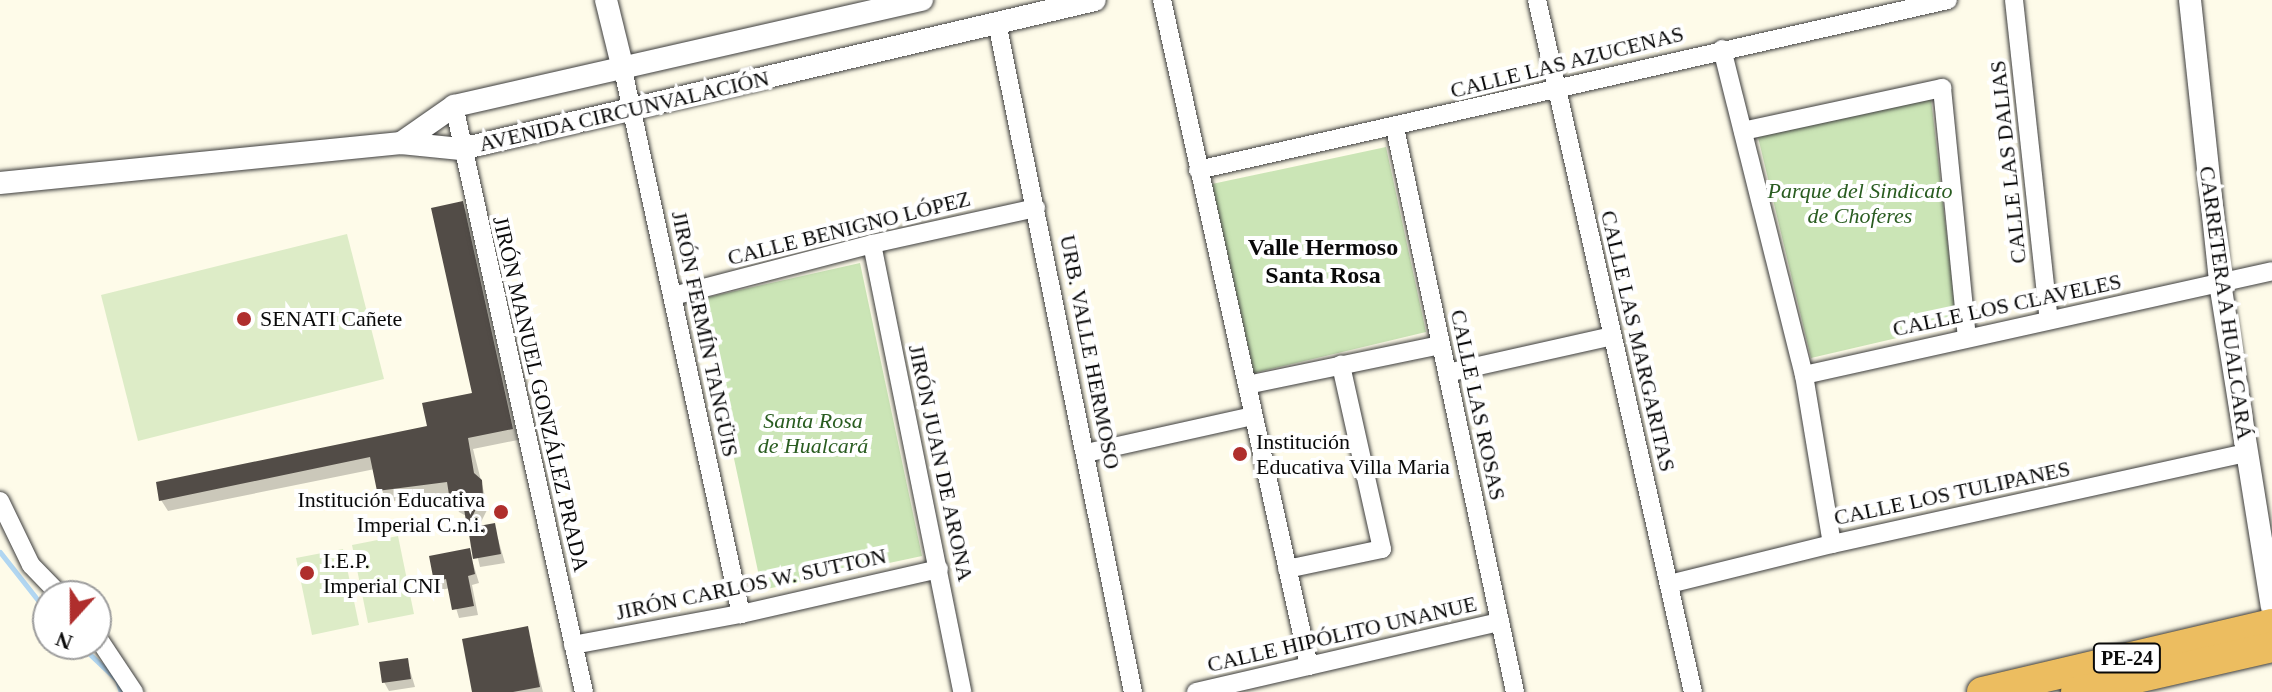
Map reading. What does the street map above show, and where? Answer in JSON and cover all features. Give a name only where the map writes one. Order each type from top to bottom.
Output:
[{"type":"highway","name":"PE-24","points":[[1982,692],[2272,624]]},
{"type":"highway","name":"PE-24","points":[[2076,692],[2272,647]]},
{"type":"street","points":[[606,0],[622,65]]},
{"type":"street","name":"AVENIDA CIRCUNVALACIÓN","points":[[401,143],[454,106],[622,65],[922,0]]},
{"type":"street","name":"AVENIDA CIRCUNVALACIÓN","points":[[401,143],[461,149],[1095,0]]},
{"type":"street","points":[[1162,0],[1309,666]]},
{"type":"street","name":"CALLE LAS MARGARITAS","points":[[1537,0],[1693,692]]},
{"type":"street","name":"CALLE LAS AZUCENAS","points":[[1198,170],[1395,128],[1722,49],[1948,0]]},
{"type":"street","name":"CALLE LAS DALIAS","points":[[2014,0],[2049,320]]},
{"type":"street","name":"CARRETERA A HUALCARÁ","points":[[2190,0],[2220,283],[2272,606]]},
{"type":"street","name":"URB. VALLE HERMOSO","points":[[997,23],[1133,692]]},
{"type":"street","points":[[1722,49],[1804,375],[1832,544]]},
{"type":"street","name":"JIRÓN FERMÍN TANGÜIS","points":[[622,65],[741,614]]},
{"type":"street","points":[[1743,131],[1942,88],[1967,338]]},
{"type":"street","name":"JIRÓN MANUEL GONZÁLEZ PRADA","points":[[454,106],[461,149],[584,692]]},
{"type":"street","name":"CALLE LAS ROSAS","points":[[1395,128],[1515,692]]},
{"type":"street","points":[[0,183],[401,143]]},
{"type":"street","name":"CALLE BENIGNO LÓPEZ","points":[[673,296],[872,244],[1036,208]]},
{"type":"street","name":"JIRÓN JUAN DE ARONA","points":[[872,244],[962,692]]},
{"type":"street","name":"CALLE LOS CLAVELES","points":[[1804,375],[2272,271]]},
{"type":"street","points":[[1447,373],[1612,336]]},
{"type":"street","points":[[1247,385],[1441,345]]},
{"type":"street","points":[[1287,569],[1382,549],[1341,365]]},
{"type":"street","points":[[1086,453],[1253,416]]},
{"type":"street","name":"CALLE LOS TULIPANES","points":[[1669,584],[1832,544],[2246,453]]},
{"type":"street","points":[[0,501],[31,565],[46,580]]},
{"type":"street","name":"JIRÓN CARLOS W. SUTTON","points":[[573,645],[741,614],[939,569]]},
{"type":"street","name":"CALLE HIPÓLITO UNANUE","points":[[1196,692],[1500,622]]},
{"type":"street","points":[[112,659],[134,692]]},
{"type":"green space","name":"Parque del Sindicato de Choferes","points":[[1931,99],[1957,324],[1811,358],[1758,137]]},
{"type":"green space","points":[[1386,147],[1426,332],[1254,373],[1212,184]]},
{"type":"green space","points":[[347,234],[384,379],[138,441],[101,295]]},
{"type":"green space","name":"Santa Rosa de Hualcará","points":[[860,263],[922,556],[762,590],[700,299]]},
{"type":"green space","points":[[398,536],[414,614],[368,623],[352,545]]},
{"type":"green space","points":[[343,549],[359,625],[312,635],[296,558]]},
{"type":"building","points":[[463,201],[513,429],[468,438],[474,473],[482,480],[483,495],[467,527],[464,509],[450,501],[447,482],[377,491],[370,457],[159,501],[156,482],[427,426],[422,403],[472,393],[431,208]]},
{"type":"building","points":[[495,523],[501,554],[473,559],[468,528]]},
{"type":"building","points":[[470,548],[475,574],[468,576],[474,606],[452,610],[446,579],[434,582],[429,556]]},
{"type":"building","points":[[528,626],[540,687],[513,692],[472,692],[462,639]]},
{"type":"building","points":[[408,658],[411,679],[382,683],[379,662]]},
{"type":"waterway","points":[[0,552],[32,593]]},
{"type":"waterway","points":[[96,660],[117,680],[121,692]]},
{"type":"place","name":"SENATI Cañete","points":[[244,319]]},
{"type":"place","name":"Institución Educativa Villa Maria","points":[[1240,454]]},
{"type":"place","name":"Institución Educativa Imperial C.n.i.","points":[[501,512]]},
{"type":"place","name":"I.E.P. Imperial CNI","points":[[307,573]]},
{"type":"district","name":"Valle Hermoso Santa Rosa","points":[[1323,262]]}]
